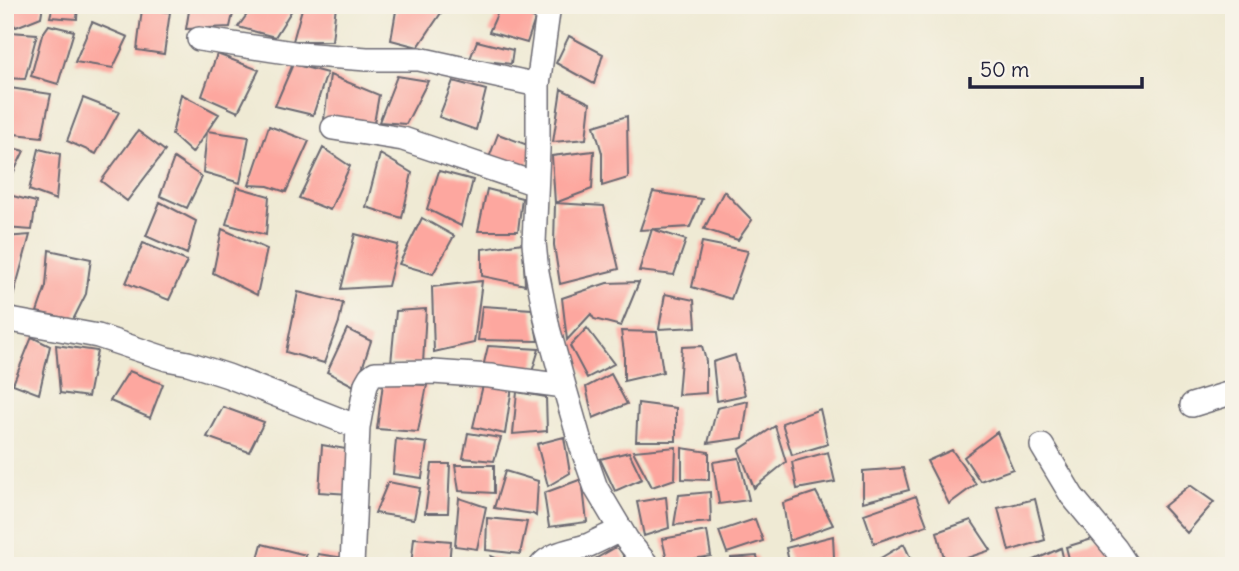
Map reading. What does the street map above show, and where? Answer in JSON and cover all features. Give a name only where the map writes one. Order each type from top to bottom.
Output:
[{"type":"street","points":[[549,5],[538,85],[534,243],[537,272],[548,328],[596,488],[620,530],[648,566]]},
{"type":"street","points":[[199,39],[300,54],[367,60],[419,59],[538,85]]},
{"type":"street","points":[[333,128],[402,139],[536,184]]},
{"type":"street","points":[[5,319],[98,336],[167,359],[198,366],[358,427]]},
{"type":"street","points":[[352,566],[358,427],[366,384],[370,377],[375,373],[433,372],[564,386]]},
{"type":"street","points":[[1192,405],[1234,392]]},
{"type":"street","points":[[1042,446],[1072,496],[1115,548],[1126,566]]},
{"type":"street","points":[[541,566],[560,554],[586,546],[620,530]]},
{"type":"building","points":[[13,5],[43,5],[41,17],[16,27],[11,22]]},
{"type":"building","points":[[53,5],[78,5],[77,19],[50,17]]},
{"type":"building","points":[[190,5],[235,5],[230,27],[186,29]]},
{"type":"building","points":[[254,5],[295,5],[275,37],[238,27]]},
{"type":"building","points":[[303,5],[336,5],[332,41],[293,41]]},
{"type":"building","points":[[397,5],[430,5],[443,10],[418,47],[391,40]]},
{"type":"building","points":[[501,5],[535,19],[527,43],[489,32]]},
{"type":"building","points":[[142,9],[170,12],[164,54],[137,50]]},
{"type":"building","points":[[92,22],[128,37],[113,68],[75,62]]},
{"type":"building","points":[[49,25],[74,31],[58,84],[31,76],[42,35]]},
{"type":"building","points":[[10,32],[37,34],[25,79],[5,78],[5,45]]},
{"type":"building","points":[[569,36],[603,54],[594,84],[556,63]]},
{"type":"building","points":[[477,41],[513,50],[511,64],[470,59]]},
{"type":"building","points":[[217,54],[259,70],[238,112],[202,96]]},
{"type":"building","points":[[293,64],[327,73],[313,115],[275,106]]},
{"type":"building","points":[[330,75],[379,95],[374,123],[324,119]]},
{"type":"building","points":[[397,76],[428,81],[406,124],[379,122]]},
{"type":"building","points":[[453,81],[486,90],[476,130],[439,117]]},
{"type":"building","points":[[10,88],[51,94],[42,137],[5,133],[5,108]]},
{"type":"building","points":[[561,89],[590,103],[586,139],[553,142]]},
{"type":"building","points":[[181,94],[219,114],[192,153],[172,135]]},
{"type":"building","points":[[83,98],[119,112],[96,154],[67,141]]},
{"type":"building","points":[[627,116],[628,178],[602,186],[602,153],[594,126]]},
{"type":"building","points":[[269,126],[309,141],[286,192],[268,186],[249,185]]},
{"type":"building","points":[[138,131],[165,151],[127,201],[101,181]]},
{"type":"building","points":[[207,131],[249,137],[240,183],[203,172]]},
{"type":"building","points":[[498,134],[533,147],[524,175],[487,163]]},
{"type":"building","points":[[5,146],[24,151],[5,190]]},
{"type":"building","points":[[323,148],[350,166],[330,210],[299,198]]},
{"type":"building","points":[[39,149],[60,154],[56,200],[29,190]]},
{"type":"building","points":[[594,151],[592,189],[555,203],[552,156]]},
{"type":"building","points":[[380,154],[412,173],[402,218],[366,207]]},
{"type":"building","points":[[174,158],[202,177],[187,208],[160,196]]},
{"type":"building","points":[[439,171],[473,180],[461,226],[427,209]]},
{"type":"building","points":[[237,187],[269,196],[266,235],[226,224]]},
{"type":"building","points":[[487,189],[522,198],[518,231],[478,231]]},
{"type":"building","points":[[724,191],[752,220],[738,240],[704,229]]},
{"type":"building","points":[[653,192],[702,199],[690,227],[640,230]]},
{"type":"building","points":[[9,195],[36,202],[32,230],[5,228]]},
{"type":"building","points":[[160,202],[196,221],[187,254],[146,236]]},
{"type":"building","points":[[555,203],[604,206],[619,269],[560,284],[554,245]]},
{"type":"building","points":[[422,218],[454,236],[433,274],[399,264]]},
{"type":"building","points":[[222,229],[267,249],[257,295],[213,273]]},
{"type":"building","points":[[652,229],[686,240],[674,275],[639,271]]},
{"type":"building","points":[[355,234],[398,245],[388,286],[341,289]]},
{"type":"building","points":[[30,235],[13,297],[5,297],[5,237]]},
{"type":"building","points":[[702,242],[748,251],[731,299],[692,287]]},
{"type":"building","points":[[143,243],[187,261],[169,300],[126,283]]},
{"type":"building","points":[[523,243],[525,285],[482,276],[482,249]]},
{"type":"building","points":[[49,250],[91,259],[86,294],[73,320],[37,312],[46,286]]},
{"type":"building","points":[[482,281],[474,343],[434,352],[432,287]]},
{"type":"building","points":[[639,282],[621,326],[594,319],[591,314],[567,340],[562,298],[607,283]]},
{"type":"building","points":[[298,292],[343,303],[324,363],[286,352]]},
{"type":"building","points":[[665,294],[694,300],[696,327],[659,329]]},
{"type":"building","points":[[482,306],[532,309],[538,341],[478,340]]},
{"type":"building","points":[[426,309],[423,364],[391,363],[396,311]]},
{"type":"building","points":[[587,328],[614,364],[587,378],[570,346]]},
{"type":"building","points":[[347,329],[371,341],[356,387],[327,372]]},
{"type":"building","points":[[621,331],[657,332],[663,372],[624,381]]},
{"type":"building","points":[[5,333],[13,336],[6,367],[5,367]]},
{"type":"building","points":[[32,337],[50,346],[39,394],[13,384]]},
{"type":"building","points":[[56,345],[97,351],[88,397],[60,393]]},
{"type":"building","points":[[488,346],[539,349],[532,372],[483,367]]},
{"type":"building","points":[[702,346],[706,361],[706,393],[678,395],[682,347]]},
{"type":"building","points":[[735,355],[745,395],[717,401],[713,362]]},
{"type":"building","points":[[129,371],[163,384],[150,418],[110,401]]},
{"type":"building","points":[[611,374],[627,404],[593,418],[586,387]]},
{"type":"building","points":[[484,381],[512,387],[505,434],[473,427]]},
{"type":"building","points":[[383,383],[427,385],[418,432],[377,429]]},
{"type":"building","points":[[517,392],[546,397],[547,431],[513,434]]},
{"type":"building","points":[[748,401],[743,438],[708,443],[717,408]]},
{"type":"building","points":[[638,403],[676,408],[676,441],[636,441]]},
{"type":"building","points":[[223,407],[264,422],[249,452],[207,437]]},
{"type":"building","points":[[820,409],[828,444],[792,455],[782,423]]},
{"type":"building","points":[[775,426],[786,462],[754,488],[739,450]]},
{"type":"building","points":[[997,432],[1013,469],[980,481],[964,457]]},
{"type":"building","points":[[468,433],[501,438],[494,461],[463,458]]},
{"type":"building","points":[[564,437],[570,473],[548,486],[537,444]]},
{"type":"building","points":[[396,439],[427,443],[422,478],[393,474]]},
{"type":"building","points":[[322,445],[352,450],[350,494],[319,492]]},
{"type":"building","points":[[676,447],[675,479],[652,487],[633,451]]},
{"type":"building","points":[[682,448],[709,452],[709,480],[682,479]]},
{"type":"building","points":[[952,450],[976,484],[949,504],[927,461]]},
{"type":"building","points":[[629,452],[642,479],[615,491],[600,459]]},
{"type":"building","points":[[828,452],[835,482],[797,489],[792,462]]},
{"type":"building","points":[[739,458],[749,500],[719,504],[713,462]]},
{"type":"building","points":[[432,464],[450,464],[448,513],[425,513]]},
{"type":"building","points":[[455,465],[494,465],[494,493],[459,491]]},
{"type":"building","points":[[903,468],[909,490],[863,502],[863,471]]},
{"type":"building","points":[[505,471],[538,481],[536,516],[494,508]]},
{"type":"building","points":[[582,479],[587,522],[549,527],[544,493]]},
{"type":"building","points":[[388,482],[420,488],[414,519],[375,513]]},
{"type":"building","points":[[1190,485],[1214,502],[1187,533],[1163,507]]},
{"type":"building","points":[[710,492],[711,522],[674,525],[679,495]]},
{"type":"building","points":[[816,492],[833,525],[789,541],[783,503]]},
{"type":"building","points":[[916,496],[927,525],[874,543],[864,514]]},
{"type":"building","points":[[666,497],[669,528],[644,536],[637,502]]},
{"type":"building","points":[[459,498],[486,507],[477,549],[455,546]]},
{"type":"building","points":[[1035,499],[1045,540],[1009,551],[998,508]]},
{"type":"building","points":[[487,518],[527,522],[520,554],[486,550]]},
{"type":"building","points":[[755,519],[763,541],[727,553],[719,531]]},
{"type":"building","points":[[971,520],[991,550],[946,565],[937,532]]},
{"type":"building","points":[[707,531],[711,556],[668,563],[662,539]]},
{"type":"building","points":[[833,536],[834,558],[805,566],[790,566],[786,548]]},
{"type":"building","points":[[1102,536],[1115,561],[1101,566],[1071,566],[1066,547]]},
{"type":"building","points":[[414,538],[451,541],[449,566],[411,566]]},
{"type":"building","points":[[262,544],[306,555],[304,566],[256,566]]},
{"type":"building","points":[[904,544],[914,566],[883,566],[879,559]]},
{"type":"building","points":[[618,546],[629,566],[583,566]]},
{"type":"building","points":[[1061,548],[1065,566],[1021,566]]},
{"type":"building","points":[[318,554],[345,558],[344,566],[316,566]]},
{"type":"building","points":[[491,556],[514,566],[488,566]]},
{"type":"building","points":[[757,556],[760,566],[731,566],[731,558]]}]
